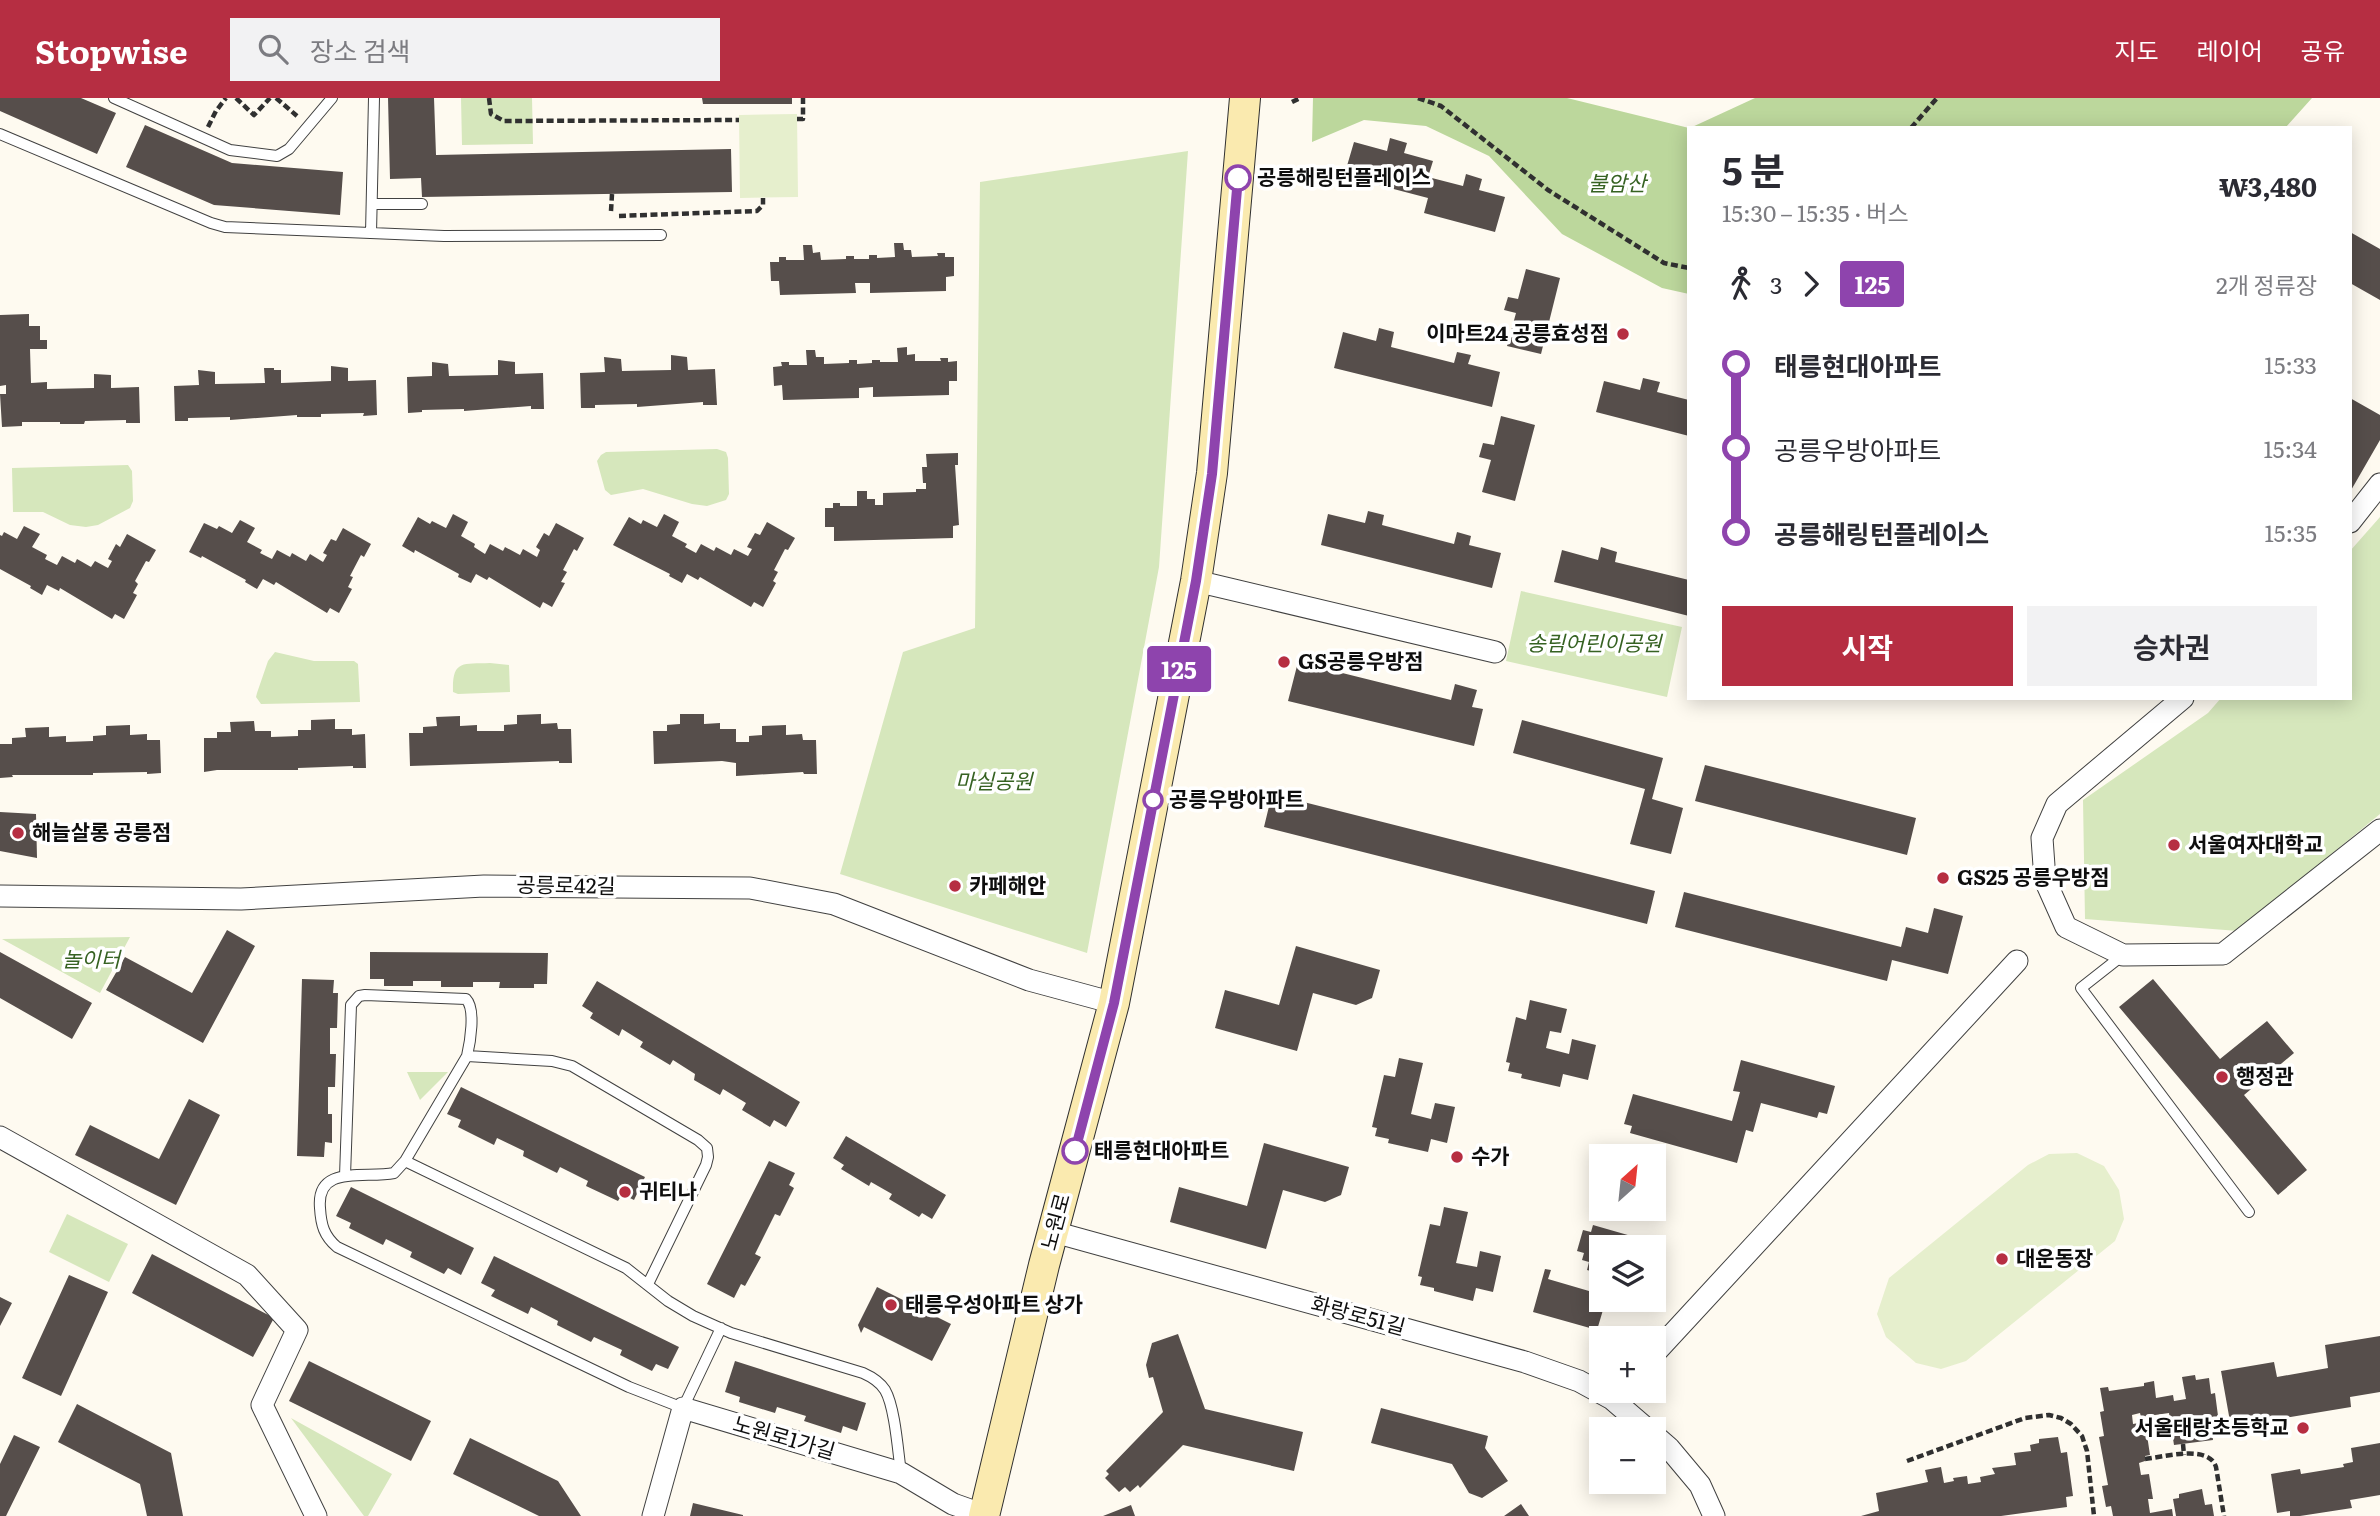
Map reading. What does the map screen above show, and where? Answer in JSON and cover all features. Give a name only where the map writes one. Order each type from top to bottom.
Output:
[{"type":"main road","name":"노원로","points":[[984,1516],[1114,1003],[1196,581],[1212,474],[1245,98]]},
{"type":"street","points":[[2352,519],[2380,484]]},
{"type":"street","points":[[1196,581],[1495,652]]},
{"type":"street","points":[[2181,700],[2057,804],[2042,838],[2045,880],[2066,927],[2123,954],[2223,954],[2380,830]]},
{"type":"street","name":"공릉로42길","points":[[0,896],[240,899],[484,886],[750,888],[834,904],[1029,980],[1114,1003]]},
{"type":"street","points":[[1666,1341],[2018,961]]},
{"type":"street","points":[[0,1137],[247,1275],[297,1330],[262,1405],[316,1516]]},
{"type":"street","name":"화랑로51길","points":[[1054,1232],[1525,1362],[1589,1385]]},
{"type":"street","name":"화랑로51길","points":[[1623,1403],[1636,1417]]},
{"type":"street","points":[[653,1516],[683,1408]]},
{"type":"street","name":"노원로1가길","points":[[683,1408],[901,1473],[953,1504],[984,1516]]},
{"type":"street","points":[[1666,1445],[1700,1485],[1714,1516]]},
{"type":"lane","points":[[114,98],[222,147],[277,156],[289,149],[332,98]]},
{"type":"lane","points":[[371,233],[374,98]]},
{"type":"lane","points":[[0,134],[211,223],[242,229],[444,236],[661,234]]},
{"type":"lane","points":[[372,204],[422,204]]},
{"type":"lane","points":[[2123,954],[2081,988],[2249,1212]]},
{"type":"lane","points":[[345,1176],[350,1009],[355,999],[365,995],[466,999],[471,1006],[467,1056],[405,1161],[394,1173],[345,1176],[325,1183],[319,1199],[327,1239],[337,1247],[629,1387],[683,1408],[721,1328]]},
{"type":"lane","points":[[467,1056],[552,1061],[572,1066],[698,1140],[707,1148],[706,1166],[649,1284]]},
{"type":"lane","points":[[405,1161],[626,1268],[683,1310],[721,1328],[873,1378],[886,1391],[901,1473]]},
{"type":"path","points":[[208,127],[226,98]]},
{"type":"path","points":[[236,98],[254,115],[270,98]]},
{"type":"path","points":[[276,98],[302,120]]},
{"type":"path","points":[[489,98],[491,114],[504,121],[739,120]]},
{"type":"path","points":[[797,119],[803,119],[803,98]]},
{"type":"path","points":[[1292,102],[1300,98]]},
{"type":"path","points":[[1418,98],[1441,106],[1548,190],[1664,263],[1687,268]]},
{"type":"path","points":[[1913,126],[1937,98]]},
{"type":"path","points":[[611,211],[612,194]]},
{"type":"path","points":[[619,216],[757,211],[763,205],[763,198]]},
{"type":"path","points":[[1907,1461],[2025,1418],[2049,1415],[2062,1418],[2082,1436],[2087,1451],[2094,1516]]},
{"type":"path","points":[[2183,1444],[2184,1455]]},
{"type":"path","points":[[2145,1459],[2204,1454],[2214,1460],[2224,1516]]},
{"type":"green space","points":[[461,98],[532,98],[533,144],[462,145]]},
{"type":"green space","name":"불암산","points":[[1313,98],[1567,98],[1687,128],[1687,294],[1662,288],[1562,234],[1489,156],[1426,126],[1364,120],[1312,142]]},
{"type":"green space","name":"불암산","points":[[1755,98],[2312,98],[2287,126],[1694,126]]},
{"type":"green space","points":[[797,114],[798,197],[740,198],[739,115]]},
{"type":"green space","name":"마실공원","points":[[1188,151],[1159,567],[1087,953],[840,874],[903,652],[975,628],[980,182]]},
{"type":"green space","points":[[717,449],[726,452],[728,458],[729,494],[726,500],[707,506],[643,489],[611,495],[605,490],[597,461],[606,452]]},
{"type":"green space","points":[[128,465],[132,471],[133,501],[130,508],[98,525],[70,525],[43,512],[13,512],[12,468]]},
{"type":"green space","points":[[2380,517],[2380,814],[2238,931],[2085,919],[2083,800],[2208,713],[2219,700],[2352,700],[2352,549]]},
{"type":"green space","name":"송림어린이공원","points":[[1521,591],[1682,627],[1667,697],[1506,661]]},
{"type":"green space","points":[[275,652],[314,661],[354,661],[358,664],[360,702],[261,704],[256,697],[257,693],[268,661]]},
{"type":"green space","points":[[466,664],[509,665],[510,692],[453,692],[457,669]]},
{"type":"green space","name":"놀이터","points":[[130,937],[100,993],[2,939]]},
{"type":"green space","points":[[407,1072],[448,1072],[420,1100]]},
{"type":"green space","name":"대운동장","points":[[2077,1153],[2104,1166],[2119,1190],[2124,1219],[2115,1241],[1966,1361],[1941,1369],[1916,1363],[1886,1337],[1877,1314],[1889,1278],[2028,1165],[2049,1154]]},
{"type":"green space","points":[[67,1214],[128,1244],[109,1282],[49,1252]]},
{"type":"green space","points":[[291,1418],[392,1474],[368,1516],[364,1516]]},
{"type":"building","points":[[0,98],[81,98],[116,113],[97,154],[0,111]]},
{"type":"building","points":[[388,98],[434,98],[436,155],[731,149],[732,192],[422,197],[421,178],[390,179]]},
{"type":"building","points":[[702,98],[792,98],[792,104],[703,104]]},
{"type":"building","points":[[145,125],[232,163],[343,172],[340,215],[214,205],[126,167]]},
{"type":"building","points":[[1390,138],[1407,143],[1404,153],[1433,161],[1428,177],[1463,186],[1466,174],[1482,179],[1479,190],[1505,197],[1495,232],[1424,213],[1428,198],[1344,176],[1354,142],[1387,151]]},
{"type":"building","points":[[2352,233],[2380,249],[2380,300],[2352,284]]},
{"type":"building","points":[[894,243],[903,243],[904,250],[911,250],[912,257],[938,256],[937,253],[945,253],[945,257],[954,257],[954,276],[946,277],[946,291],[870,293],[870,283],[855,283],[856,293],[780,295],[779,281],[771,281],[770,262],[779,262],[779,257],[786,257],[786,260],[804,260],[803,245],[812,245],[813,253],[820,252],[821,260],[846,259],[846,256],[869,259],[869,255],[877,255],[877,258],[895,257]]},
{"type":"building","points":[[1526,269],[1560,278],[1541,354],[1507,346],[1516,313],[1504,310],[1508,297],[1518,299]]},
{"type":"building","points":[[29,314],[29,326],[40,326],[40,340],[47,340],[47,349],[30,349],[31,383],[47,382],[47,389],[94,388],[94,374],[111,375],[111,388],[139,387],[140,423],[126,423],[126,420],[85,421],[84,424],[22,422],[22,426],[2,427],[0,394],[6,394],[6,385],[0,386],[0,315]]},
{"type":"building","points":[[1379,328],[1394,332],[1391,347],[1454,363],[1457,352],[1471,355],[1468,364],[1500,372],[1492,407],[1334,368],[1343,332],[1376,341]]},
{"type":"building","points":[[907,347],[907,355],[915,354],[915,361],[941,361],[940,358],[948,358],[948,362],[957,361],[957,381],[949,381],[949,395],[873,397],[873,387],[859,388],[859,398],[783,400],[782,385],[774,386],[773,367],[782,366],[781,362],[807,365],[806,350],[815,350],[816,357],[824,357],[824,364],[857,360],[857,364],[872,363],[872,360],[898,362],[897,348]]},
{"type":"building","points":[[671,355],[687,357],[688,370],[715,369],[717,405],[703,405],[703,402],[637,407],[637,404],[595,405],[595,408],[581,408],[580,373],[605,372],[604,357],[621,359],[622,371],[671,370]]},
{"type":"building","points":[[498,360],[515,362],[515,374],[543,373],[544,409],[531,409],[531,406],[464,411],[422,410],[408,413],[407,377],[432,376],[432,362],[448,364],[449,376],[498,375]]},
{"type":"building","points":[[331,366],[348,368],[348,381],[376,380],[377,415],[321,414],[321,417],[297,415],[230,420],[230,417],[188,418],[188,421],[175,421],[174,386],[199,385],[198,370],[215,372],[215,384],[265,383],[264,368],[274,368],[281,370],[281,383],[331,381]]},
{"type":"building","points":[[1643,378],[1660,382],[1657,392],[1687,400],[1687,435],[1596,412],[1604,381],[1640,390]]},
{"type":"building","points":[[2352,399],[2380,415],[2380,440],[2352,489]]},
{"type":"building","points":[[1501,416],[1535,425],[1515,501],[1482,492],[1491,460],[1479,457],[1483,443],[1494,445]]},
{"type":"building","points":[[958,453],[958,465],[955,465],[959,525],[953,526],[953,538],[834,541],[834,527],[825,527],[825,508],[833,508],[833,503],[840,503],[840,506],[857,506],[857,491],[867,491],[867,499],[875,499],[875,505],[883,505],[883,493],[926,489],[922,467],[927,467],[926,454]]},
{"type":"building","points":[[1368,511],[1384,515],[1382,525],[1454,544],[1457,532],[1471,536],[1469,545],[1501,553],[1492,588],[1321,545],[1328,514],[1365,523]]},
{"type":"building","points":[[453,514],[468,522],[461,536],[485,554],[490,544],[503,551],[505,547],[520,555],[523,549],[537,557],[540,550],[536,547],[544,533],[549,536],[556,523],[584,538],[577,551],[574,549],[563,570],[567,572],[561,582],[565,583],[552,607],[543,602],[540,608],[489,577],[487,580],[476,574],[471,583],[415,550],[414,553],[402,546],[418,517],[430,524],[432,521],[446,528]]},
{"type":"building","points":[[664,514],[679,522],[672,536],[687,544],[685,547],[696,553],[701,544],[714,551],[716,547],[731,555],[734,549],[748,556],[752,549],[747,547],[755,533],[760,535],[767,522],[795,538],[788,550],[785,549],[774,570],[778,572],[773,581],[776,583],[763,607],[754,602],[751,607],[700,577],[698,580],[687,574],[682,583],[613,545],[629,517],[641,524],[643,520],[657,527]]},
{"type":"building","points":[[240,520],[255,528],[247,542],[272,559],[277,550],[290,557],[292,553],[306,561],[310,554],[323,562],[327,555],[323,553],[331,539],[336,541],[343,528],[371,544],[364,557],[361,555],[350,576],[353,577],[348,587],[352,589],[339,613],[330,608],[327,613],[276,582],[274,585],[263,579],[257,589],[202,556],[201,558],[189,552],[204,523],[217,529],[219,526],[232,533]]},
{"type":"building","points":[[24,526],[40,534],[32,547],[47,555],[45,559],[57,565],[62,556],[75,563],[77,559],[91,567],[95,561],[108,568],[112,561],[108,559],[116,544],[120,547],[127,534],[156,550],[149,562],[146,561],[135,581],[138,584],[133,593],[137,595],[124,619],[115,614],[112,619],[60,588],[59,591],[47,585],[42,595],[0,569],[0,535],[4,532],[17,539]]},
{"type":"building","points":[[1601,547],[1617,552],[1615,562],[1687,580],[1687,615],[1554,582],[1562,550],[1598,560]]},
{"type":"building","points":[[1298,662],[1451,700],[1455,684],[1477,690],[1472,707],[1483,709],[1474,746],[1288,701]]},
{"type":"building","points":[[541,714],[541,724],[557,723],[558,729],[571,729],[572,763],[559,761],[410,766],[409,733],[423,733],[423,727],[437,726],[436,717],[460,716],[460,726],[477,725],[477,731],[504,731],[504,725],[517,724],[517,715]]},
{"type":"building","points":[[680,714],[704,714],[704,724],[720,723],[720,729],[736,729],[736,742],[749,742],[749,736],[762,735],[762,726],[786,725],[786,735],[802,734],[803,740],[816,740],[817,774],[803,772],[736,776],[736,763],[722,761],[654,764],[653,731],[667,731],[667,725],[680,724]]},
{"type":"building","points":[[335,719],[335,729],[352,729],[352,735],[365,734],[366,768],[353,766],[204,772],[204,738],[217,738],[217,732],[231,732],[230,722],[254,721],[255,731],[271,731],[271,737],[298,736],[298,730],[311,730],[311,720]]},
{"type":"building","points":[[1522,720],[1663,758],[1652,799],[1683,808],[1671,854],[1630,844],[1645,789],[1513,753]]},
{"type":"building","points":[[130,725],[130,735],[147,734],[147,740],[160,740],[161,773],[12,775],[13,777],[0,778],[0,744],[12,744],[12,738],[26,737],[25,728],[49,727],[49,737],[66,736],[66,742],[93,741],[93,736],[106,735],[106,726]]},
{"type":"building","points":[[1705,765],[1916,818],[1907,855],[1695,801]]},
{"type":"building","points":[[1272,794],[1655,891],[1647,924],[1264,827]]},
{"type":"building","name":"해늘살롱 공릉점","points":[[0,812],[36,814],[37,858],[0,851]]},
{"type":"building","points":[[1684,892],[1901,947],[1906,927],[1928,933],[1934,908],[1963,916],[1948,974],[1892,960],[1887,981],[1675,927]]},
{"type":"building","points":[[227,930],[255,946],[203,1043],[106,990],[125,957],[192,993]]},
{"type":"building","points":[[1296,946],[1380,970],[1372,998],[1356,1005],[1313,993],[1297,1051],[1215,1028],[1225,990],[1279,1005]]},
{"type":"building","points":[[0,952],[92,1003],[72,1039],[0,998]]},
{"type":"building","points":[[370,952],[548,953],[547,984],[534,984],[534,988],[499,988],[500,982],[473,982],[473,987],[441,987],[441,981],[413,981],[413,986],[384,986],[384,979],[370,979]]},
{"type":"building","points":[[302,979],[334,980],[333,993],[338,993],[337,1028],[330,1028],[330,1054],[336,1054],[335,1087],[328,1087],[332,1143],[325,1142],[324,1157],[297,1156]]},
{"type":"building","name":"행정관","points":[[2153,979],[2220,1059],[2267,1021],[2294,1053],[2244,1095],[2307,1170],[2278,1195],[2119,1007]]},
{"type":"building","points":[[597,981],[800,1102],[786,1127],[774,1120],[770,1127],[742,1110],[746,1103],[723,1089],[720,1095],[694,1080],[695,1074],[673,1060],[670,1065],[640,1047],[643,1042],[622,1029],[619,1036],[590,1018],[593,1013],[582,1006]]},
{"type":"building","points":[[1530,1000],[1567,1009],[1561,1033],[1550,1031],[1546,1048],[1569,1054],[1572,1039],[1596,1045],[1588,1080],[1563,1074],[1560,1087],[1521,1078],[1522,1074],[1508,1071],[1510,1063],[1506,1062],[1516,1017],[1526,1020]]},
{"type":"building","points":[[1399,1058],[1423,1063],[1411,1114],[1431,1119],[1435,1103],[1455,1107],[1447,1143],[1431,1139],[1428,1152],[1388,1143],[1389,1139],[1375,1136],[1377,1128],[1372,1127],[1384,1075],[1395,1077]]},
{"type":"building","points":[[1741,1060],[1835,1086],[1827,1114],[1819,1112],[1817,1118],[1761,1103],[1753,1132],[1746,1130],[1737,1163],[1630,1133],[1632,1126],[1624,1124],[1633,1094],[1732,1121],[1740,1092],[1733,1091]]},
{"type":"building","points":[[461,1087],[645,1177],[634,1200],[622,1194],[618,1201],[586,1186],[588,1181],[560,1167],[557,1173],[523,1156],[524,1151],[497,1138],[494,1145],[458,1127],[461,1120],[447,1114]]},
{"type":"building","points":[[189,1099],[220,1115],[176,1205],[75,1155],[90,1125],[159,1159]]},
{"type":"building","points":[[846,1136],[946,1195],[932,1219],[922,1213],[919,1217],[889,1199],[892,1194],[871,1182],[869,1186],[841,1169],[844,1165],[833,1158]]},
{"type":"building","points":[[1264,1143],[1349,1167],[1341,1195],[1325,1202],[1283,1190],[1266,1249],[1170,1222],[1179,1187],[1247,1206]]},
{"type":"building","points":[[769,1161],[795,1173],[789,1185],[794,1188],[780,1216],[775,1214],[755,1254],[761,1257],[745,1286],[741,1284],[734,1298],[707,1284]]},
{"type":"building","points":[[351,1187],[474,1248],[461,1275],[448,1268],[444,1274],[410,1257],[412,1252],[386,1239],[383,1245],[349,1228],[351,1223],[336,1216]]},
{"type":"building","points":[[1444,1207],[1468,1212],[1456,1263],[1477,1267],[1480,1251],[1501,1256],[1493,1292],[1476,1288],[1473,1301],[1420,1285],[1422,1277],[1418,1276],[1430,1224],[1440,1226]]},
{"type":"building","points":[[1593,1225],[1628,1235],[1589,1235],[1589,1262],[1582,1260],[1584,1253],[1577,1251],[1583,1230],[1591,1232]]},
{"type":"building","points":[[152,1254],[274,1318],[253,1357],[132,1293]]},
{"type":"building","points":[[494,1256],[679,1347],[668,1369],[656,1364],[652,1371],[620,1355],[622,1350],[594,1337],[591,1342],[557,1325],[558,1321],[531,1307],[528,1314],[491,1296],[495,1290],[481,1283]]},
{"type":"building","points":[[1545,1269],[1551,1270],[1548,1279],[1589,1291],[1589,1312],[1602,1312],[1598,1326],[1589,1328],[1533,1312]]},
{"type":"building","points":[[69,1275],[108,1292],[61,1396],[22,1378]]},
{"type":"building","name":"태릉우성아파트 상가","points":[[877,1287],[951,1324],[932,1361],[864,1327],[861,1333],[858,1325]]},
{"type":"building","points":[[0,1297],[12,1303],[0,1326]]},
{"type":"building","points":[[1178,1334],[1205,1409],[1303,1432],[1294,1471],[1183,1445],[1140,1488],[1138,1485],[1130,1492],[1125,1487],[1119,1492],[1105,1478],[1109,1474],[1106,1471],[1163,1412],[1153,1377],[1149,1378],[1146,1365],[1152,1343]]},
{"type":"building","points":[[2380,1336],[2380,1392],[2350,1397],[2351,1407],[2231,1427],[2221,1371],[2274,1362],[2277,1377],[2328,1368],[2325,1345]]},
{"type":"building","points":[[309,1361],[431,1421],[411,1461],[289,1401]]},
{"type":"building","points":[[735,1361],[866,1403],[857,1431],[843,1426],[841,1433],[804,1421],[806,1416],[777,1407],[775,1413],[739,1402],[740,1397],[725,1392]]},
{"type":"building","points":[[2195,1375],[2196,1380],[2209,1378],[2211,1394],[2215,1393],[2220,1431],[2212,1432],[2213,1440],[2174,1445],[2169,1413],[2141,1417],[2140,1413],[2132,1415],[2133,1424],[2139,1423],[2140,1435],[2147,1435],[2150,1455],[2145,1456],[2145,1461],[2139,1463],[2141,1475],[2149,1474],[2153,1499],[2148,1499],[2150,1513],[2172,1509],[2173,1516],[2113,1516],[2111,1506],[2106,1507],[2102,1486],[2108,1485],[2099,1437],[2104,1436],[2100,1388],[2108,1387],[2109,1391],[2144,1386],[2144,1383],[2154,1381],[2156,1398],[2173,1395],[2174,1401],[2186,1399],[2182,1377]]},
{"type":"building","points":[[77,1404],[171,1453],[183,1516],[147,1516],[140,1484],[58,1442]]},
{"type":"building","points":[[1381,1408],[1488,1436],[1485,1448],[1508,1481],[1482,1498],[1469,1493],[1452,1464],[1371,1443]]},
{"type":"building","points":[[14,1435],[40,1447],[6,1516],[0,1516],[0,1464]]},
{"type":"building","points":[[2058,1437],[2061,1453],[2067,1452],[2073,1496],[2066,1497],[2067,1507],[2001,1516],[1861,1516],[1879,1511],[1876,1493],[1928,1482],[1925,1470],[1941,1467],[1944,1483],[1954,1481],[1953,1478],[1967,1476],[1968,1484],[1981,1482],[1980,1477],[1995,1474],[1992,1468],[2016,1465],[2014,1453],[2031,1451],[2030,1445],[2039,1443],[2039,1439]]},
{"type":"building","points":[[470,1438],[558,1481],[581,1516],[539,1516],[453,1474]]},
{"type":"building","points":[[2380,1443],[2380,1495],[2350,1500],[2352,1508],[2300,1516],[2290,1516],[2290,1511],[2277,1513],[2271,1474],[2300,1469],[2301,1474],[2344,1467],[2343,1464],[2353,1462],[2351,1448]]},
{"type":"building","points":[[2202,1489],[2205,1505],[2212,1504],[2214,1516],[2176,1516],[2173,1499],[2179,1498],[2179,1494]]},
{"type":"building","points":[[693,1503],[743,1515],[743,1516],[690,1516]]},
{"type":"building","points":[[1521,1504],[1529,1516],[1504,1516]]},
{"type":"building","points":[[1131,1505],[1135,1516],[1103,1516]]},
{"type":"bus line","name":"125","points":[[1075,1151],[1114,1003],[1196,581],[1212,474],[1238,178]]},
{"type":"place","name":"공릉해링턴플레이스","points":[[1238,178]]},
{"type":"place","name":"이마트24 공릉효성점","points":[[1623,334]]},
{"type":"place","name":"GS공릉우방점","points":[[1284,662]]},
{"type":"place","name":"공릉우방아파트","points":[[1153,800]]},
{"type":"place","name":"해늘살롱 공릉점","points":[[18,833]]},
{"type":"place","name":"서울여자대학교","points":[[2174,845]]},
{"type":"place","name":"GS25 공릉우방점","points":[[1943,878]]},
{"type":"place","name":"카페해안","points":[[955,886]]},
{"type":"place","name":"행정관","points":[[2222,1077]]},
{"type":"place","name":"태릉현대아파트","points":[[1075,1151]]},
{"type":"place","name":"수가","points":[[1457,1157]]},
{"type":"place","name":"귀티나","points":[[625,1192]]},
{"type":"place","name":"대운동장","points":[[2002,1259]]},
{"type":"place","name":"태릉우성아파트 상가","points":[[891,1305]]},
{"type":"place","name":"서울태랑초등학교","points":[[2303,1428]]}]
